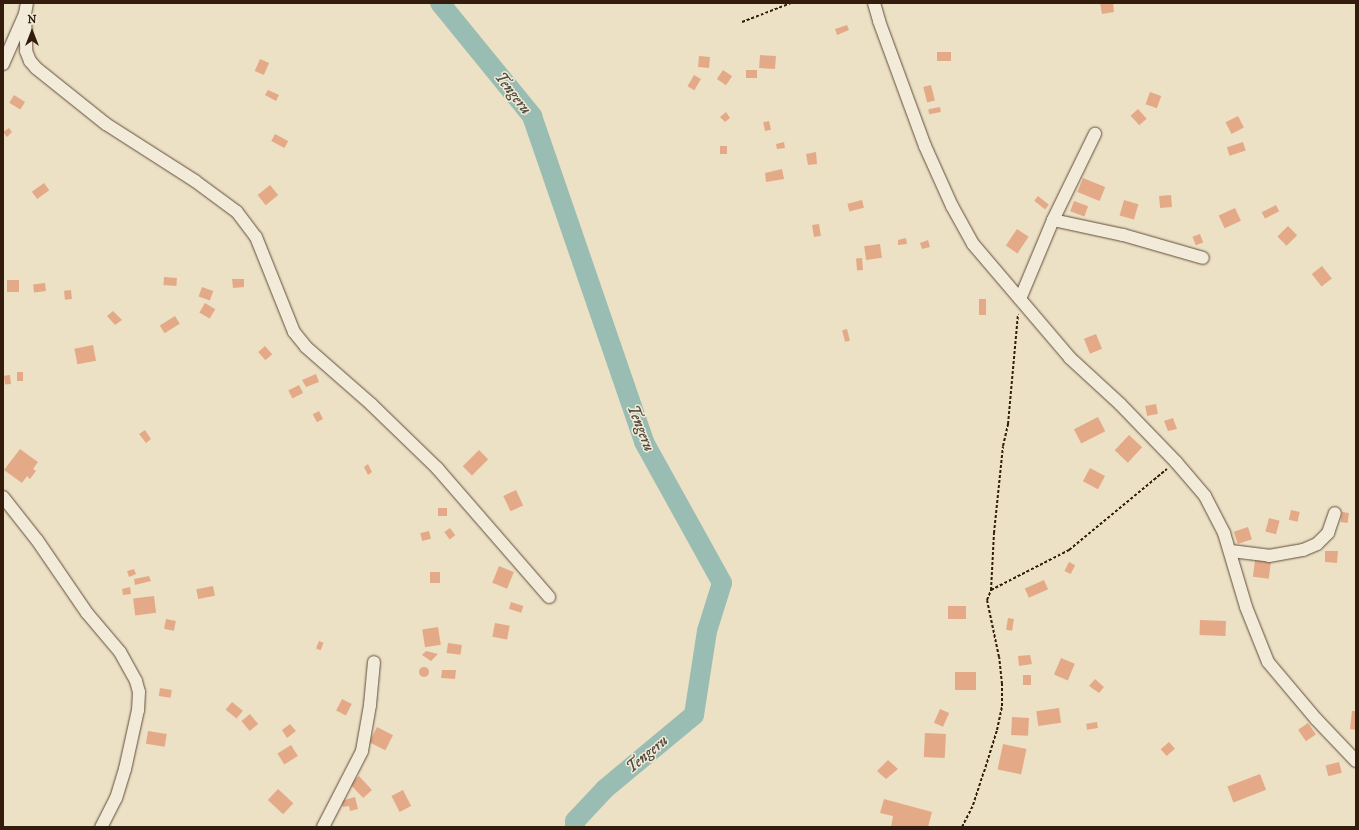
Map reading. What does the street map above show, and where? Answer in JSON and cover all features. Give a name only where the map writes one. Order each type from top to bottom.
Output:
[{"type":"street","points":[[874,3],[879,21],[925,146],[952,206],[973,244],[1070,358],[1120,404],[1176,462],[1205,496],[1217,516],[1231,551],[1246,606],[1268,662],[1316,719],[1356,761]]},
{"type":"street","points":[[3,64],[26,8]]},
{"type":"street","points":[[26,8],[26,51],[30,61],[36,68],[106,124],[195,181],[237,212],[256,237],[294,332],[306,347],[372,405],[437,468],[550,597]]},
{"type":"street","points":[[1020,299],[1053,220],[1095,134]]},
{"type":"street","points":[[1053,220],[1130,237],[1203,258]]},
{"type":"street","points":[[3,497],[37,540],[87,613],[120,652],[136,681],[139,692],[138,710],[126,769],[116,798],[101,827]]},
{"type":"street","points":[[1231,551],[1269,556],[1303,550],[1317,544],[1328,533],[1335,513]]},
{"type":"street","points":[[323,827],[362,751],[370,705],[374,662]]},
{"type":"path","points":[[742,22],[791,3]]},
{"type":"path","points":[[962,827],[973,805],[982,778],[997,730],[1002,706],[1002,684],[987,600],[991,590],[994,533],[1003,446],[1008,424],[1020,299]]},
{"type":"path","points":[[991,590],[1069,550],[1176,462]]},
{"type":"building","points":[[1100,3],[1113,3],[1114,12],[1102,14]]},
{"type":"building","points":[[847,25],[849,30],[837,35],[835,29]]},
{"type":"building","points":[[937,52],[951,52],[951,61],[937,61]]},
{"type":"building","points":[[760,55],[776,56],[775,69],[759,68]]},
{"type":"building","points":[[699,56],[710,57],[709,68],[698,67]]},
{"type":"building","points":[[260,59],[269,63],[264,75],[255,71]]},
{"type":"building","points":[[723,70],[732,76],[726,85],[717,79]]},
{"type":"building","points":[[746,70],[757,70],[757,78],[746,78]]},
{"type":"building","points":[[694,75],[701,79],[694,90],[688,86]]},
{"type":"building","points":[[931,85],[935,101],[927,102],[923,87]]},
{"type":"building","points":[[268,90],[279,95],[276,101],[265,95]]},
{"type":"building","points":[[1150,92],[1161,96],[1157,108],[1146,104]]},
{"type":"building","points":[[14,95],[25,102],[20,110],[9,103]]},
{"type":"building","points":[[940,107],[941,112],[929,114],[928,109]]},
{"type":"building","points":[[1138,109],[1147,119],[1139,125],[1131,116]]},
{"type":"building","points":[[726,112],[730,118],[725,122],[720,117]]},
{"type":"building","points":[[1238,116],[1244,128],[1231,134],[1226,122]]},
{"type":"building","points":[[769,121],[771,130],[765,131],[763,122]]},
{"type":"building","points":[[9,128],[12,132],[7,137],[3,132]]},
{"type":"building","points":[[275,134],[288,141],[284,148],[271,141]]},
{"type":"building","points":[[784,142],[785,148],[777,149],[776,144]]},
{"type":"building","points":[[1243,142],[1246,151],[1230,156],[1227,147]]},
{"type":"building","points":[[720,146],[727,146],[727,154],[720,154]]},
{"type":"building","points":[[816,152],[817,164],[808,165],[806,154]]},
{"type":"building","points":[[782,169],[784,179],[766,182],[765,173]]},
{"type":"building","points":[[1083,178],[1105,187],[1100,201],[1077,192]]},
{"type":"building","points":[[44,183],[49,190],[37,199],[32,192]]},
{"type":"building","points":[[270,185],[278,195],[266,205],[258,195]]},
{"type":"building","points":[[1171,195],[1172,207],[1160,208],[1159,196]]},
{"type":"building","points":[[1038,196],[1049,205],[1045,209],[1034,201]]},
{"type":"building","points":[[862,200],[864,208],[849,211],[847,204]]},
{"type":"building","points":[[1124,200],[1138,204],[1134,220],[1120,215]]},
{"type":"building","points":[[1074,201],[1088,206],[1084,216],[1070,211]]},
{"type":"building","points":[[1276,205],[1279,211],[1265,219],[1262,212]]},
{"type":"building","points":[[1235,208],[1241,221],[1225,228],[1219,216]]},
{"type":"building","points":[[819,224],[821,236],[814,237],[812,225]]},
{"type":"building","points":[[1288,226],[1297,235],[1287,246],[1277,237]]},
{"type":"building","points":[[1017,229],[1029,237],[1017,253],[1006,246]]},
{"type":"building","points":[[1200,234],[1203,242],[1196,245],[1193,237]]},
{"type":"building","points":[[906,238],[907,244],[898,245],[898,240]]},
{"type":"building","points":[[928,240],[930,247],[922,249],[920,243]]},
{"type":"building","points":[[880,244],[882,258],[866,260],[864,246]]},
{"type":"building","points":[[862,258],[863,270],[857,270],[856,259]]},
{"type":"building","points":[[1322,266],[1332,279],[1322,287],[1312,274]]},
{"type":"building","points":[[164,277],[177,278],[176,286],[163,285]]},
{"type":"building","points":[[232,279],[244,279],[244,287],[233,288]]},
{"type":"building","points":[[7,280],[19,280],[19,292],[7,292]]},
{"type":"building","points":[[45,283],[46,291],[34,292],[33,284]]},
{"type":"building","points":[[202,287],[213,291],[210,301],[199,296]]},
{"type":"building","points":[[71,290],[72,299],[65,300],[64,291]]},
{"type":"building","points":[[979,299],[986,299],[986,315],[979,315]]},
{"type":"building","points":[[205,303],[215,309],[210,319],[199,312]]},
{"type":"building","points":[[113,311],[122,320],[115,325],[107,316]]},
{"type":"building","points":[[175,316],[180,324],[165,333],[160,326]]},
{"type":"building","points":[[847,329],[850,341],[845,342],[842,330]]},
{"type":"building","points":[[1096,334],[1102,349],[1090,354],[1084,339]]},
{"type":"building","points":[[93,345],[96,361],[77,364],[74,349]]},
{"type":"building","points":[[265,346],[272,354],[265,360],[258,352]]},
{"type":"building","points":[[17,372],[23,372],[23,381],[17,381]]},
{"type":"building","points":[[316,374],[319,382],[306,387],[302,380]]},
{"type":"building","points":[[10,375],[11,384],[5,385],[4,376]]},
{"type":"building","points":[[299,385],[303,393],[292,398],[288,390]]},
{"type":"building","points":[[1156,404],[1158,414],[1147,416],[1145,406]]},
{"type":"building","points":[[319,411],[323,419],[317,422],[313,414]]},
{"type":"building","points":[[1098,417],[1105,431],[1081,444],[1074,429]]},
{"type":"building","points":[[1173,418],[1177,429],[1168,431],[1164,421]]},
{"type":"building","points":[[145,430],[151,439],[146,443],[139,434]]},
{"type":"building","points":[[1129,435],[1142,447],[1128,463],[1115,450]]},
{"type":"building","points":[[20,449],[38,462],[33,469],[36,471],[30,479],[27,476],[22,483],[4,470]]},
{"type":"building","points":[[479,450],[488,459],[472,475],[463,466]]},
{"type":"building","points":[[368,464],[372,472],[368,475],[364,467]]},
{"type":"building","points":[[1090,468],[1105,476],[1098,489],[1083,481]]},
{"type":"building","points":[[516,490],[523,505],[510,511],[503,496]]},
{"type":"building","points":[[438,508],[447,508],[447,516],[438,516]]},
{"type":"building","points":[[1291,510],[1300,512],[1298,522],[1289,520]]},
{"type":"building","points":[[1342,512],[1349,513],[1348,523],[1341,522]]},
{"type":"building","points":[[1269,518],[1280,521],[1276,534],[1265,532]]},
{"type":"building","points":[[1248,527],[1252,539],[1238,544],[1234,532]]},
{"type":"building","points":[[450,528],[455,535],[450,539],[444,532]]},
{"type":"building","points":[[429,531],[431,539],[422,541],[420,533]]},
{"type":"building","points":[[1325,551],[1338,551],[1337,563],[1325,562]]},
{"type":"building","points":[[1255,560],[1271,562],[1269,579],[1253,577]]},
{"type":"building","points":[[1069,562],[1075,565],[1071,574],[1064,571]]},
{"type":"building","points":[[499,566],[514,572],[507,589],[492,583]]},
{"type":"building","points":[[134,569],[136,574],[129,577],[127,571]]},
{"type":"building","points":[[430,572],[440,572],[440,583],[430,583]]},
{"type":"building","points":[[149,576],[151,581],[135,585],[134,579]]},
{"type":"building","points":[[1044,580],[1048,589],[1029,598],[1025,589]]},
{"type":"building","points":[[213,586],[215,596],[198,599],[196,589]]},
{"type":"building","points":[[130,587],[131,594],[123,595],[122,589]]},
{"type":"building","points":[[154,596],[156,613],[135,615],[133,599]]},
{"type":"building","points":[[511,602],[523,606],[521,613],[509,609]]},
{"type":"building","points":[[948,606],[966,606],[966,619],[948,619]]},
{"type":"building","points":[[1008,618],[1014,619],[1012,631],[1006,630]]},
{"type":"building","points":[[166,619],[176,621],[174,631],[164,629]]},
{"type":"building","points":[[1200,620],[1226,621],[1225,636],[1199,635]]},
{"type":"building","points":[[495,623],[510,626],[507,640],[492,637]]},
{"type":"building","points":[[438,627],[441,645],[425,647],[422,630]]},
{"type":"building","points":[[319,641],[324,643],[321,650],[316,648]]},
{"type":"building","points":[[448,643],[462,645],[460,655],[447,653]]},
{"type":"building","points":[[426,651],[438,654],[431,661],[422,655]]},
{"type":"building","points":[[1030,655],[1032,664],[1019,666],[1018,656]]},
{"type":"building","points":[[1061,658],[1075,664],[1068,680],[1054,675]]},
{"type":"building","points":[[422,667],[426,667],[429,672],[426,677],[422,677],[419,674],[419,670]]},
{"type":"building","points":[[442,670],[456,670],[455,679],[441,678]]},
{"type":"building","points":[[955,672],[976,672],[976,690],[955,690]]},
{"type":"building","points":[[1023,675],[1031,675],[1031,685],[1023,685]]},
{"type":"building","points":[[1095,679],[1104,687],[1099,693],[1089,686]]},
{"type":"building","points":[[160,688],[172,690],[171,698],[159,696]]},
{"type":"building","points":[[342,699],[352,704],[346,716],[336,711]]},
{"type":"building","points":[[232,702],[243,711],[237,719],[226,710]]},
{"type":"building","points":[[1059,708],[1061,723],[1038,726],[1036,711]]},
{"type":"building","points":[[940,709],[949,713],[943,727],[934,723]]},
{"type":"building","points":[[1352,711],[1356,711],[1356,730],[1350,729]]},
{"type":"building","points":[[250,714],[258,724],[250,731],[241,721]]},
{"type":"building","points":[[1012,717],[1029,718],[1028,736],[1011,735]]},
{"type":"building","points":[[1097,722],[1098,728],[1087,730],[1086,724]]},
{"type":"building","points":[[1308,723],[1316,735],[1306,741],[1298,730]]},
{"type":"building","points":[[290,724],[296,731],[287,738],[282,730]]},
{"type":"building","points":[[377,727],[393,735],[385,750],[369,742]]},
{"type":"building","points":[[148,731],[167,734],[165,747],[146,744]]},
{"type":"building","points":[[925,733],[946,734],[945,758],[924,757]]},
{"type":"building","points":[[1169,742],[1175,749],[1167,756],[1161,749]]},
{"type":"building","points":[[1003,744],[1026,749],[1021,774],[998,769]]},
{"type":"building","points":[[291,745],[298,756],[284,765],[277,753]]},
{"type":"building","points":[[888,760],[898,769],[886,779],[877,771]]},
{"type":"building","points":[[1339,762],[1342,773],[1328,776],[1325,766]]},
{"type":"building","points":[[1260,774],[1266,790],[1233,802],[1227,787]]},
{"type":"building","points":[[359,776],[372,790],[363,798],[350,784]]},
{"type":"building","points":[[278,789],[293,803],[283,814],[268,800]]},
{"type":"building","points":[[403,790],[411,806],[400,812],[391,796]]},
{"type":"building","points":[[355,797],[358,809],[350,811],[349,806],[343,807],[341,801]]},
{"type":"building","points":[[884,799],[932,812],[928,827],[891,827],[893,816],[880,813]]},
{"type":"waterway","name":"Tengeru","points":[[440,3],[532,116],[644,442],[722,583],[707,631],[694,715],[605,789],[575,821],[575,827]]}]
